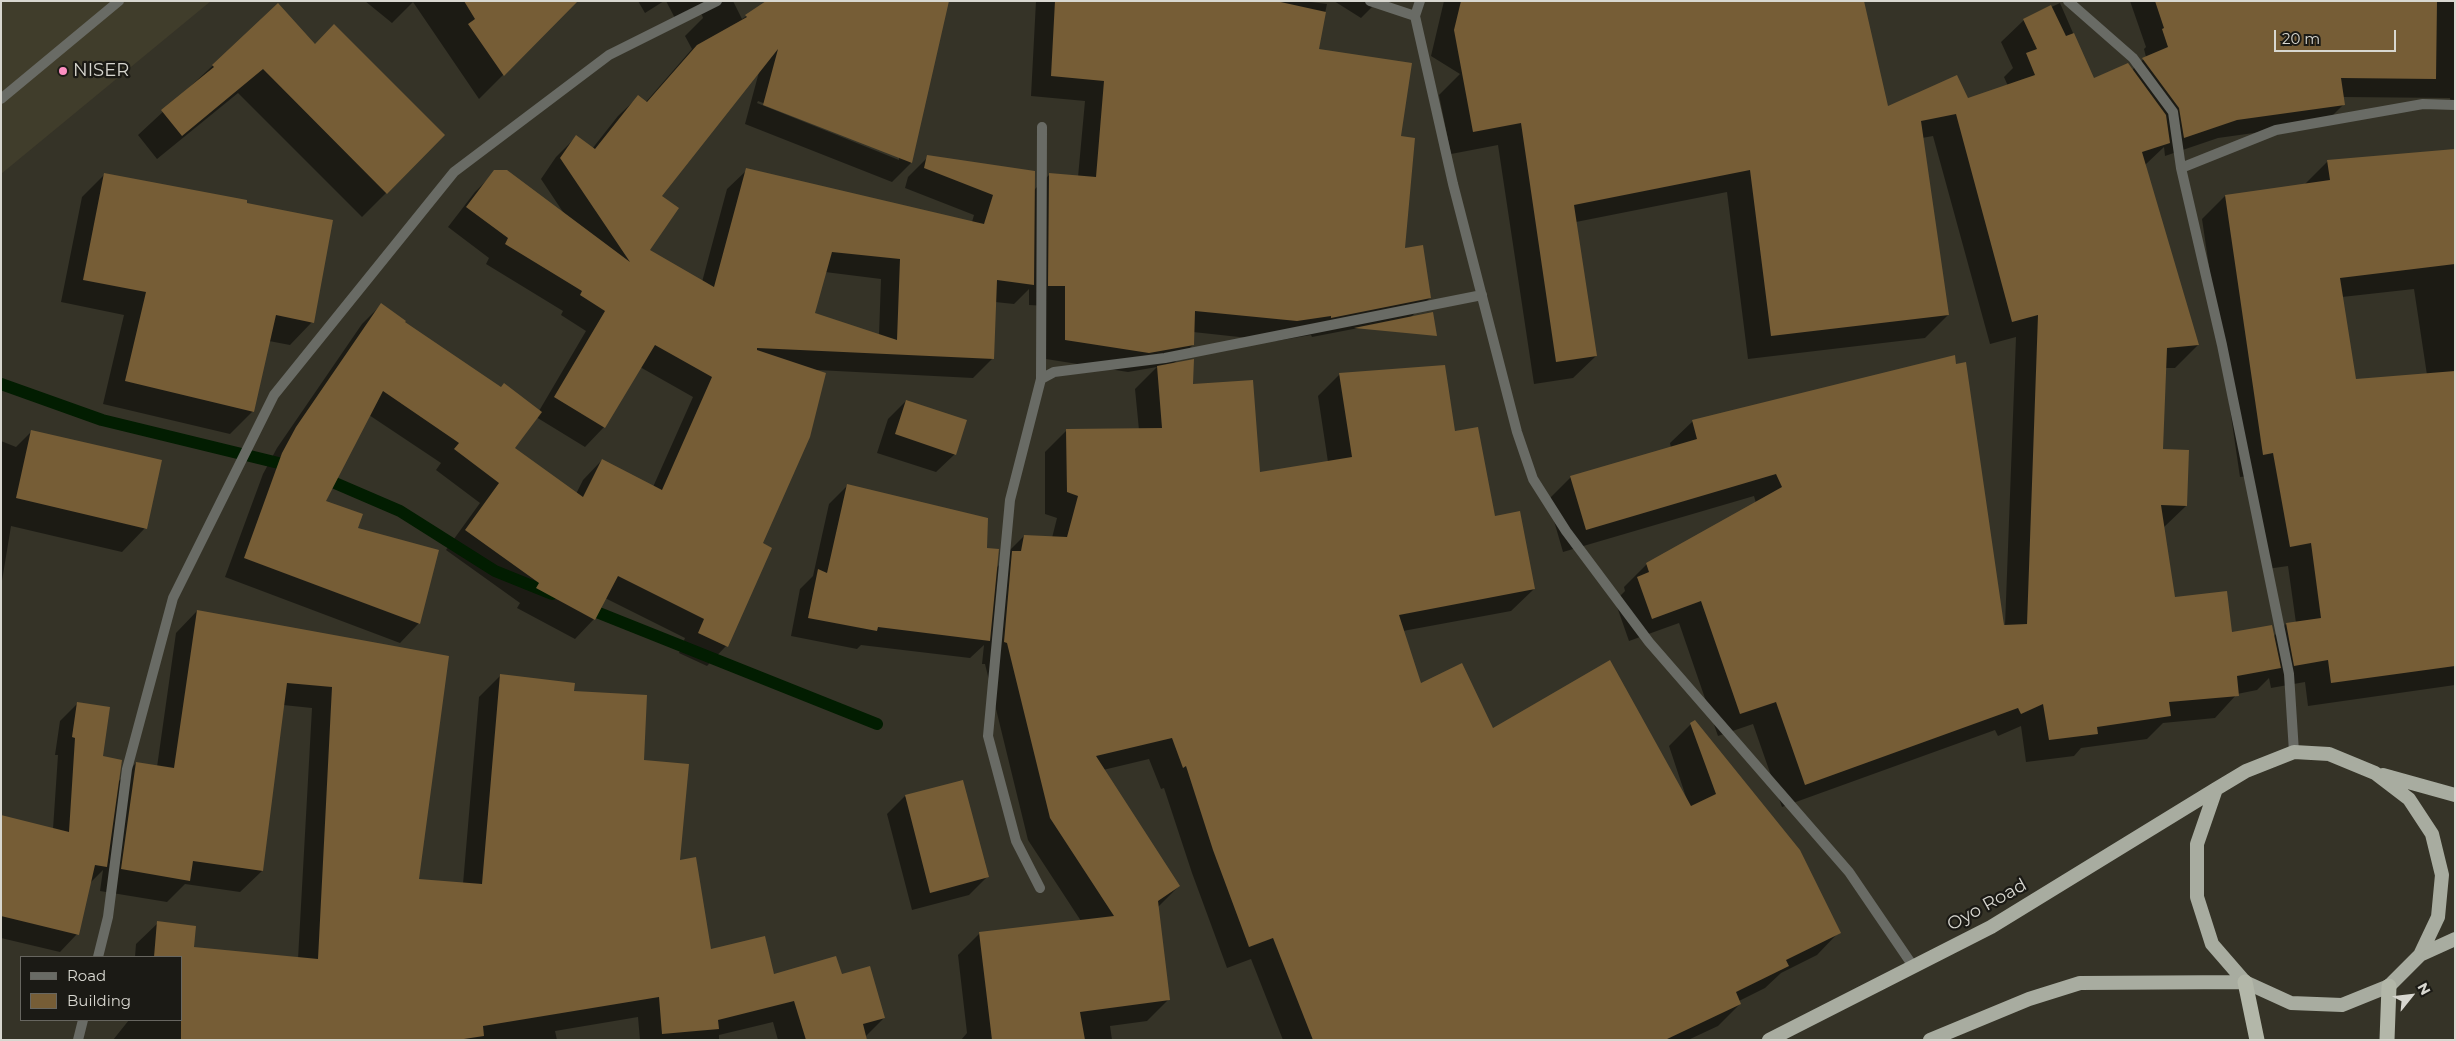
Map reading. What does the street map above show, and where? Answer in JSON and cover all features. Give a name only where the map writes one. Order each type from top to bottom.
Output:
[{"type":"highway","points":[[2294,752],[2329,754],[2375,773],[2455,795]]},
{"type":"highway","name":"Oyo Road","points":[[1769,1040],[1991,927],[2246,771],[2294,752]]},
{"type":"highway","points":[[2216,789],[2197,844],[2197,897],[2212,944],[2245,982],[2291,1003],[2342,1005],[2389,986],[2420,955],[2438,917],[2442,876],[2432,834],[2409,799],[2375,773]]},
{"type":"highway","points":[[2420,955],[2455,939]]},
{"type":"highway","points":[[1930,1040],[2029,999],[2080,983],[2245,982]]},
{"type":"highway","points":[[2245,982],[2257,1040]]},
{"type":"highway","points":[[2387,1040],[2389,986]]},
{"type":"street","points":[[1,100],[119,1]]},
{"type":"street","points":[[98,956],[108,917],[127,769],[173,598],[274,394],[454,172],[609,55],[717,1]]},
{"type":"street","points":[[1370,1],[1415,16]]},
{"type":"street","points":[[1420,1],[1415,16],[1482,295],[1517,432],[1533,479],[1566,531],[1649,642],[1849,872],[1913,966]]},
{"type":"street","points":[[2068,1],[2133,58],[2172,112],[2181,168],[2222,345],[2289,674],[2294,752]]},
{"type":"street","points":[[2181,168],[2276,130],[2423,104],[2455,105]]},
{"type":"street","points":[[1040,888],[1016,842],[988,736],[1010,500],[1041,379],[1042,127]]},
{"type":"street","points":[[1041,379],[1054,372],[1165,358],[1482,295]]},
{"type":"street","points":[[78,1040],[83,1021]]},
{"type":"shaded area","name":"NISER","points":[[1,1],[211,1],[1,174]]},
{"type":"building","points":[[464,1],[578,1],[504,76],[468,24],[475,19]]},
{"type":"building","points":[[766,1],[949,1],[912,163],[763,105],[778,49],[662,196],[679,208],[650,250],[714,287],[746,168],[984,224],[993,195],[924,168],[927,155],[1035,171],[1034,285],[997,280],[994,359],[757,348],[757,350],[826,373],[810,437],[763,543],[772,548],[728,647],[698,633],[704,619],[618,576],[595,620],[536,588],[539,583],[465,530],[499,483],[454,449],[459,443],[383,391],[326,501],[363,514],[358,528],[439,550],[420,624],[244,558],[282,453],[296,427],[381,303],[405,322],[501,387],[504,383],[542,412],[515,448],[583,497],[602,459],[662,490],[712,377],[655,345],[605,428],[554,397],[605,311],[580,295],[582,291],[505,244],[508,238],[466,207],[494,170],[507,170],[630,262],[560,158],[576,135],[595,149],[638,95],[647,102],[697,45],[747,17],[745,15]],"holes":[[[832,252],[900,259],[897,340],[815,313]]]},
{"type":"building","points":[[1055,1],[1276,1],[1326,12],[1319,49],[1412,63],[1401,136],[1415,138],[1405,248],[1423,245],[1431,298],[1331,318],[1331,316],[1297,321],[1195,311],[1194,345],[1149,353],[1065,340],[1065,286],[1048,286],[1049,173],[1096,177],[1104,81],[1051,76]]},
{"type":"building","points":[[1461,1],[1864,1],[1888,106],[1957,75],[1968,98],[2035,75],[2026,53],[2037,49],[2023,19],[2051,5],[2066,36],[2074,33],[2094,78],[2128,63],[2166,115],[2170,143],[2142,152],[2199,345],[2167,348],[2163,449],[2189,450],[2187,506],[2161,505],[2175,597],[2227,591],[2232,632],[2272,625],[2281,668],[2237,676],[2239,696],[2169,702],[2171,716],[2097,727],[2098,734],[2049,740],[2043,704],[2021,714],[2018,708],[1805,785],[1776,702],[1740,714],[1701,601],[1652,619],[1637,577],[1649,572],[1646,563],[1782,487],[1776,474],[1586,530],[1570,476],[1697,439],[1692,420],[1955,355],[1956,364],[1966,362],[2004,625],[2027,624],[2038,315],[2012,322],[1956,114],[1921,121],[1949,315],[1771,336],[1750,170],[1574,205],[1597,356],[1556,362],[1521,123],[1473,132],[1454,30]]},
{"type":"building","points":[[2155,1],[2437,1],[2436,79],[2341,78],[2345,105],[2237,120],[2184,138],[2179,108],[2142,58],[2168,47]]},
{"type":"building","points":[[278,3],[315,44],[334,24],[445,135],[387,194],[263,69],[182,136],[161,110],[214,67],[212,65]]},
{"type":"building","points":[[2455,149],[2455,264],[2340,278],[2356,379],[2455,371],[2455,666],[2331,683],[2328,660],[2294,666],[2286,623],[2321,618],[2311,543],[2290,547],[2273,453],[2263,455],[2225,195],[2330,180],[2327,160]]},
{"type":"building","points":[[104,173],[247,200],[247,203],[333,220],[314,323],[276,315],[254,412],[125,381],[146,292],[83,280]]},
{"type":"building","points":[[1433,312],[1437,336],[1354,328]]},
{"type":"building","points":[[1194,359],[1193,384],[1253,380],[1260,472],[1352,457],[1339,373],[1445,365],[1455,431],[1478,427],[1495,516],[1520,511],[1535,589],[1399,615],[1421,683],[1462,663],[1493,728],[1610,660],[1691,806],[1716,794],[1690,723],[1695,720],[1800,850],[1841,933],[1786,960],[1789,966],[1736,992],[1741,1004],[1665,1040],[1313,1040],[1273,938],[1249,947],[1213,850],[1186,766],[1183,768],[1172,738],[1096,756],[1180,886],[1158,901],[1170,1000],[1080,1012],[1085,1040],[992,1040],[979,932],[1114,916],[1050,818],[1007,643],[1004,642],[1012,551],[1021,551],[1024,535],[1067,537],[1078,496],[1067,492],[1066,429],[1162,428],[1157,366]]},
{"type":"building","points":[[906,400],[967,420],[956,455],[895,434]]},
{"type":"building","points":[[31,430],[162,460],[147,529],[16,498]]},
{"type":"building","points":[[847,484],[988,518],[987,548],[999,549],[990,641],[878,627],[877,631],[808,618],[818,569],[827,573]]},
{"type":"building","points":[[197,610],[449,656],[419,879],[482,884],[500,674],[575,683],[574,691],[647,695],[644,760],[689,764],[680,860],[696,857],[711,949],[765,936],[774,974],[836,956],[842,974],[870,966],[885,1018],[863,1024],[867,1040],[806,1040],[794,1001],[718,1020],[719,1029],[662,1034],[659,997],[483,1026],[484,1036],[457,1040],[181,1040],[182,956],[154,956],[157,921],[196,926],[194,947],[318,959],[332,687],[287,683],[263,871],[193,861],[190,881],[121,869],[136,762],[174,768]]},
{"type":"building","points":[[77,702],[110,707],[103,756],[122,760],[107,867],[95,865],[79,935],[1,916],[1,815],[69,832],[75,738],[72,737]]},
{"type":"building","points":[[963,780],[989,877],[930,893],[905,795]]},
{"type":"waterway","points":[[1,384],[102,420],[295,467]]},
{"type":"waterway","points":[[321,477],[400,511],[495,571],[552,594]]},
{"type":"waterway","points":[[584,607],[877,724]]},
{"type":"place","name":"NISER","points":[[63,71]]}]
